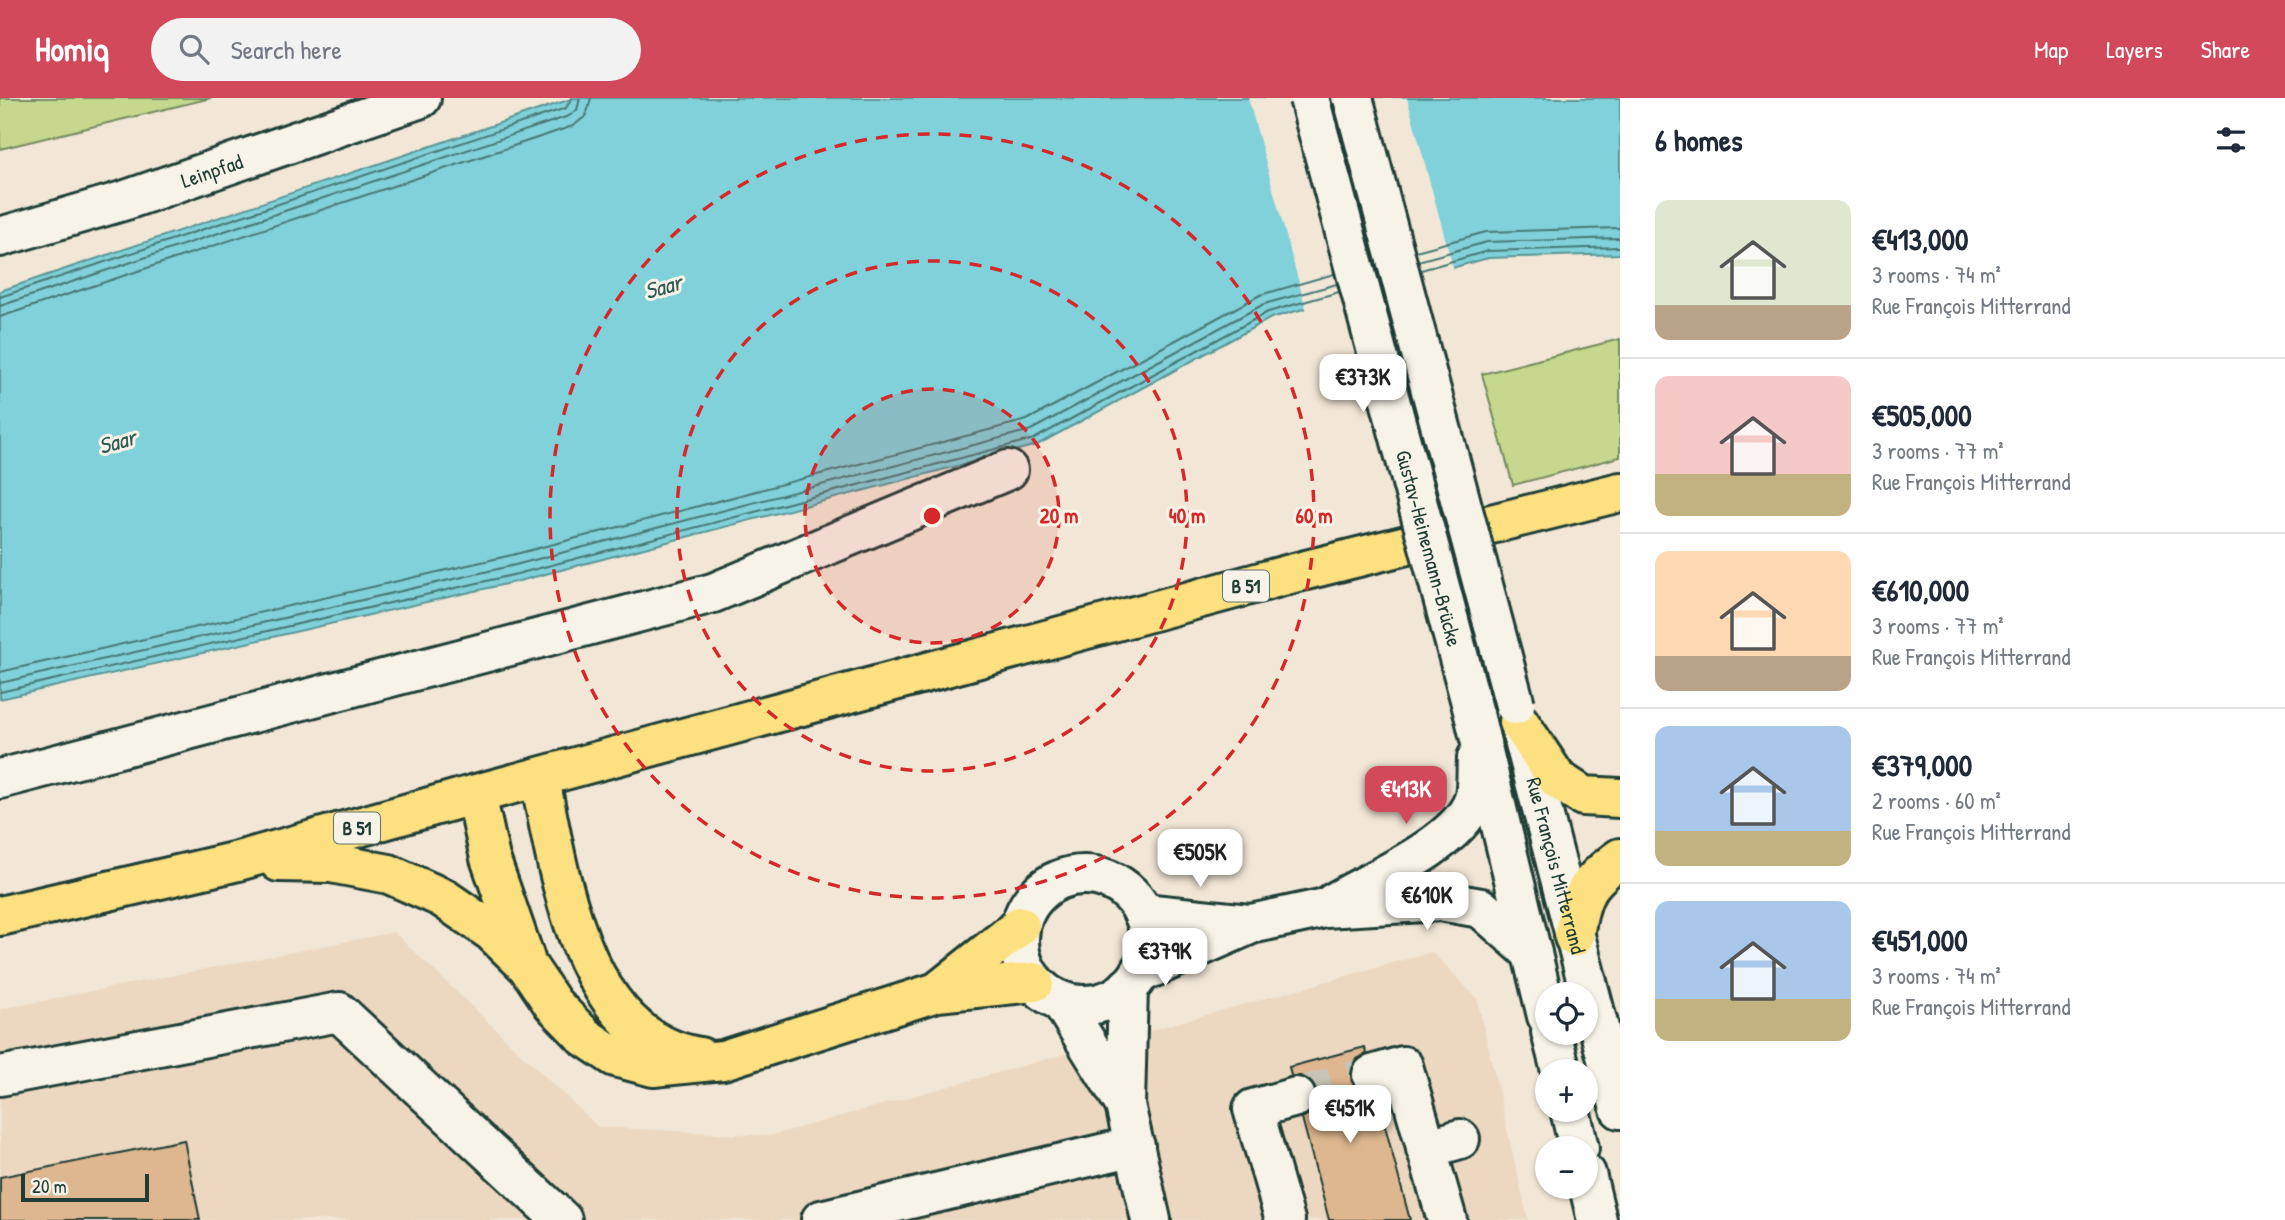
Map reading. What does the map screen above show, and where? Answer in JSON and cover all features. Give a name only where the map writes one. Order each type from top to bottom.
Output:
[{"type":"main road","name":"B 51","points":[[0,916],[238,862],[475,794],[540,779],[1294,573],[1620,492]]},
{"type":"main road","points":[[1517,713],[1557,779],[1583,796],[1620,798]]},
{"type":"main road","points":[[540,779],[562,888],[596,979],[618,1010],[652,1038],[674,1051],[723,1060]]},
{"type":"main road","points":[[475,794],[493,869],[528,967]]},
{"type":"main road","points":[[1574,937],[1579,900],[1601,872],[1620,858]]},
{"type":"main road","points":[[238,862],[331,863],[389,874],[443,898],[491,931],[528,967],[553,1004],[585,1037],[615,1057],[653,1067],[723,1060],[937,992],[1047,991]]},
{"type":"main road","points":[[937,992],[1020,926]]},
{"type":"street","name":"Leinpfad","points":[[0,237],[126,201],[421,98]]},
{"type":"street","name":"Gustav-Heinemann-Brücke","points":[[1309,98],[1476,725]]},
{"type":"street","name":"Gustav-Heinemann-Brücke","points":[[1353,98],[1517,713]]},
{"type":"street","points":[[0,779],[713,593],[1008,470]]},
{"type":"street","name":"Rue François Mitterrand","points":[[1517,713],[1620,1109]]},
{"type":"street","points":[[1325,908],[1440,841],[1461,820],[1474,801],[1476,725]]},
{"type":"street","name":"Rue François Mitterrand","points":[[1476,725],[1539,982]]},
{"type":"street","points":[[1125,1105],[1047,991],[1023,964],[1019,946],[1020,926],[1027,907],[1040,892],[1057,880],[1076,875],[1097,876],[1116,883],[1131,896],[1143,913],[1148,932],[1147,953],[1134,980],[1125,1105],[1152,1220]]},
{"type":"street","points":[[1047,991],[1079,1005],[1114,998],[1134,980],[1251,924],[1325,908],[1440,901],[1481,908],[1532,953]]},
{"type":"street","points":[[1143,913],[1251,924]]},
{"type":"street","points":[[0,1076],[339,1012],[562,1220]]},
{"type":"street","points":[[1372,1074],[1403,1066],[1443,1144],[1447,1220]]},
{"type":"street","points":[[1285,1220],[1253,1109],[1296,1097]]},
{"type":"street","points":[[821,1220],[1135,1146]]},
{"type":"shaded area","points":[[394,932],[598,1127],[769,1136],[1432,952],[1477,998],[1528,1220],[0,1220],[0,1009]]},
{"type":"green space","points":[[0,98],[211,98],[0,149]]},
{"type":"green space","points":[[1620,339],[1620,457],[1513,485],[1482,374]]},
{"type":"water","name":"Saar","points":[[574,98],[1620,98],[1620,254],[1488,258],[1271,318],[1037,445],[519,581],[0,699],[0,291]]},
{"type":"pier","points":[[1248,98],[1407,98],[1454,271],[1307,312]]},
{"type":"building","points":[[1365,1047],[1366,1054],[1357,1059],[1351,1069],[1351,1080],[1357,1091],[1367,1096],[1377,1096],[1410,1220],[1329,1220],[1302,1118],[1312,1112],[1317,1102],[1317,1092],[1311,1081],[1301,1076],[1291,1076],[1289,1067]]},
{"type":"building","points":[[184,1140],[200,1220],[0,1220],[0,1177]]},
{"type":"tunnel","points":[[1296,1097],[1372,1075]]}]
